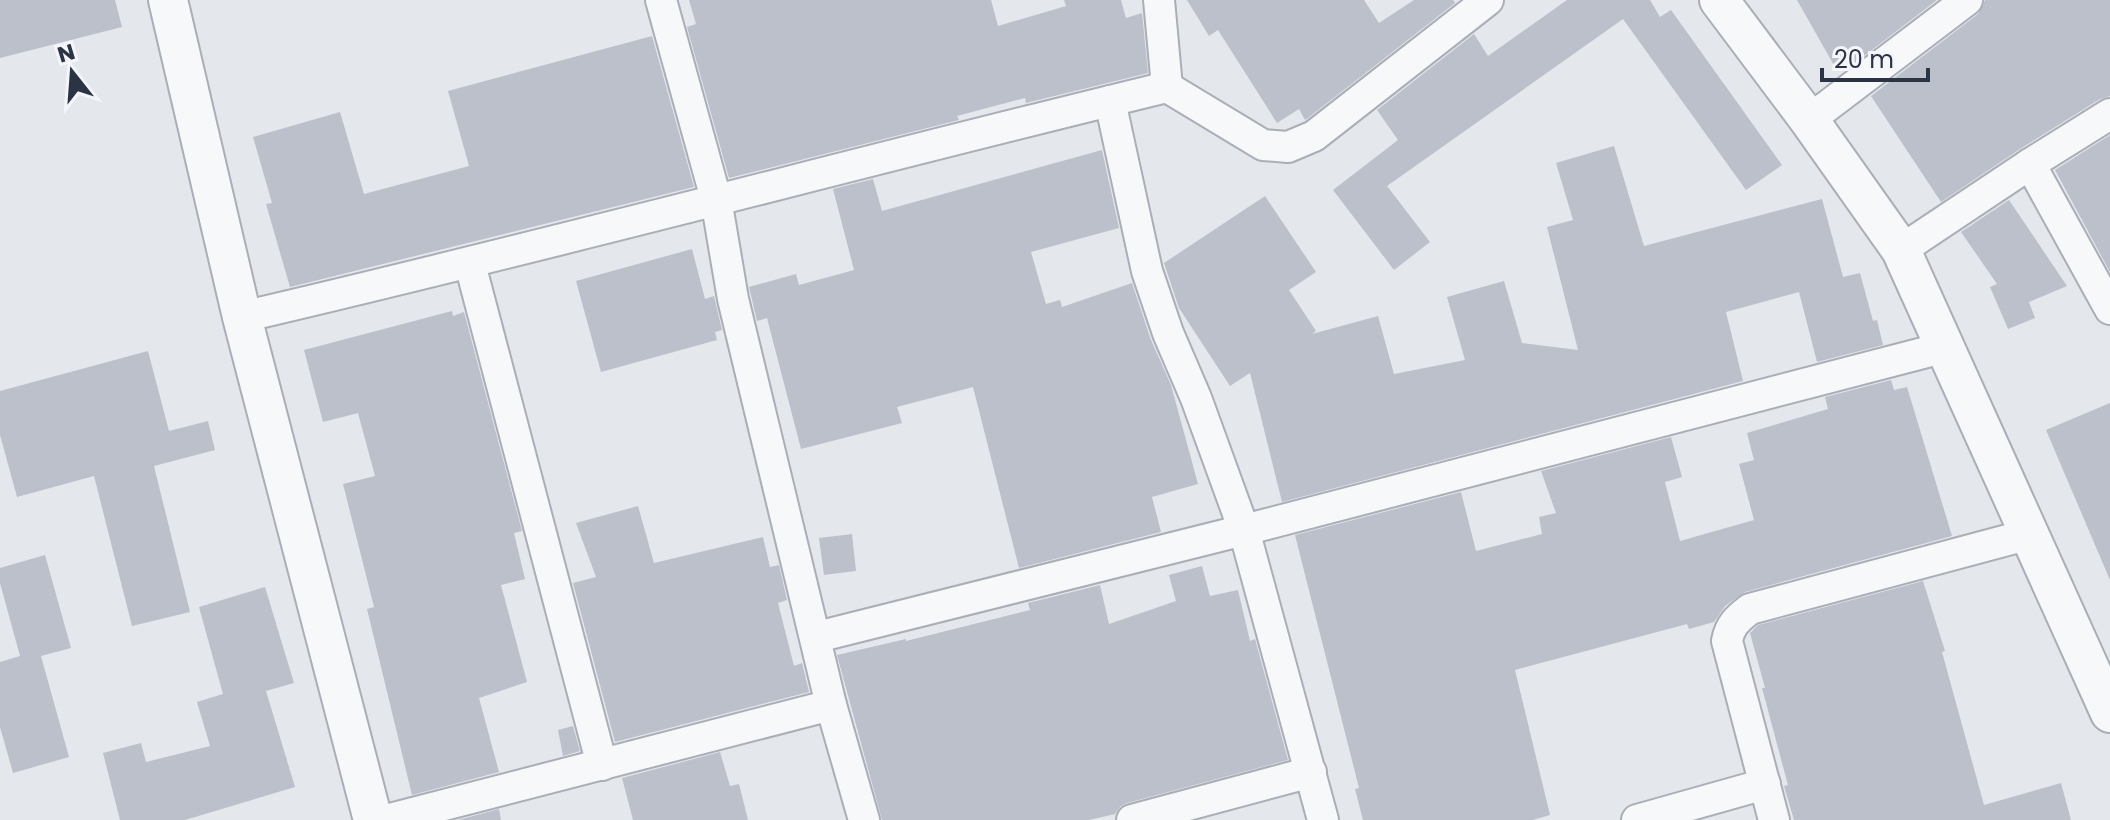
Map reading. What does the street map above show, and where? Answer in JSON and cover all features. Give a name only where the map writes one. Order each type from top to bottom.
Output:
[{"type":"street","points":[[168,0],[242,317],[373,820]]},
{"type":"street","points":[[661,0],[716,199],[733,299],[831,705],[864,820]]},
{"type":"street","points":[[1159,0],[1167,87]]},
{"type":"street","points":[[242,317],[470,264],[716,199],[1167,87],[1263,145],[1288,147],[1314,136],[1488,0]]},
{"type":"street","points":[[1719,0],[1901,250],[2110,713]]},
{"type":"street","points":[[1809,120],[1967,0]]},
{"type":"street","points":[[1110,101],[1147,271],[1244,530],[1323,820]]},
{"type":"street","points":[[1901,250],[2110,114]]},
{"type":"street","points":[[2030,164],[2110,309]]},
{"type":"street","points":[[470,264],[602,765]]},
{"type":"street","points":[[817,637],[1244,530],[1946,347]]},
{"type":"street","points":[[1774,820],[1727,641],[1729,629],[1737,619],[1750,609],[2030,534]]},
{"type":"street","points":[[386,820],[831,705]]},
{"type":"street","points":[[1132,820],[1311,772]]},
{"type":"street","points":[[1637,820],[1765,784]]},
{"type":"building","points":[[0,0],[115,0],[122,27],[0,58]]},
{"type":"building","points":[[689,0],[991,0],[998,26],[1066,6],[1064,0],[1121,0],[1126,18],[1142,13],[1148,73],[1026,103],[1025,98],[957,116],[959,120],[729,178],[687,27],[696,24]]},
{"type":"building","points":[[1187,0],[1364,0],[1379,23],[1414,0],[1453,0],[1455,3],[1308,118],[1305,120],[1299,109],[1277,123],[1218,30],[1209,36]]},
{"type":"building","points":[[1567,0],[1650,0],[1660,17],[1671,10],[1782,165],[1746,190],[1623,19],[1387,186],[1430,242],[1394,270],[1333,190],[1398,140],[1377,110],[1474,34],[1488,56]]},
{"type":"building","points":[[1797,0],[1937,0],[1851,66],[1847,60],[1835,67]]},
{"type":"building","points":[[1985,0],[2110,0],[2110,96],[2100,99],[2020,149],[1941,202],[1871,96],[1978,14]]},
{"type":"building","points":[[652,36],[694,187],[290,287],[266,204],[272,203],[253,137],[340,112],[364,194],[469,166],[448,91]]},
{"type":"building","points":[[2110,135],[2110,272],[2055,170]]},
{"type":"building","points":[[1614,146],[1644,246],[1822,199],[1843,277],[1860,273],[1883,345],[1817,362],[1799,292],[1726,312],[1743,381],[1282,502],[1250,373],[1230,386],[1179,308],[1164,263],[1265,196],[1316,272],[1289,290],[1316,331],[1312,334],[1378,316],[1394,374],[1465,360],[1447,297],[1504,281],[1522,343],[1578,350],[1547,227],[1573,220],[1556,163]]},
{"type":"building","points":[[1102,150],[1119,228],[1031,252],[1046,304],[1060,300],[1062,307],[1132,283],[1151,340],[1171,385],[1198,484],[1152,497],[1161,532],[1019,568],[973,387],[897,407],[902,423],[801,449],[767,318],[757,321],[749,287],[796,274],[799,285],[854,270],[833,189],[873,179],[882,211]]},
{"type":"building","points":[[2009,200],[2067,286],[2029,302],[2035,318],[2008,329],[1990,287],[1997,284],[1961,232]]},
{"type":"building","points":[[692,249],[705,299],[714,296],[722,330],[715,332],[717,340],[601,372],[576,281]]},
{"type":"building","points":[[452,311],[453,316],[464,312],[522,531],[514,533],[525,579],[501,585],[527,682],[479,698],[499,772],[412,795],[367,609],[374,607],[343,484],[375,476],[358,413],[323,422],[304,350]]},
{"type":"building","points":[[148,351],[169,431],[208,421],[215,450],[154,466],[190,612],[132,626],[94,476],[17,497],[0,435],[0,391]]},
{"type":"building","points":[[1891,380],[1894,390],[1907,387],[1952,536],[1745,592],[1725,606],[1714,622],[1689,629],[1687,624],[1515,670],[1550,815],[1533,820],[1363,820],[1355,789],[1359,788],[1295,535],[1461,492],[1476,551],[1542,534],[1539,517],[1556,513],[1541,471],[1671,437],[1682,477],[1665,482],[1680,541],[1754,520],[1739,464],[1754,460],[1747,433],[1828,409],[1825,397]]},
{"type":"building","points":[[2110,403],[2110,580],[2046,430]]},
{"type":"building","points":[[638,506],[654,563],[763,537],[770,567],[779,565],[787,600],[778,603],[794,666],[802,663],[809,692],[615,742],[573,583],[596,577],[576,523]]},
{"type":"building","points":[[852,534],[856,571],[824,575],[819,538]]},
{"type":"building","points":[[45,555],[71,648],[41,656],[69,757],[13,773],[0,727],[0,662],[20,656],[0,583],[0,568]]},
{"type":"building","points":[[1202,566],[1210,596],[1238,590],[1250,641],[1255,639],[1288,760],[1127,803],[1115,814],[1089,820],[882,820],[837,655],[1030,610],[1028,603],[1100,585],[1109,624],[1176,601],[1169,575]]},
{"type":"building","points":[[1923,581],[1945,651],[1942,652],[1984,805],[2061,783],[2071,820],[1794,820],[1750,633],[1758,625]]},
{"type":"building","points":[[265,587],[294,683],[266,691],[295,787],[185,820],[120,820],[103,753],[141,743],[146,762],[210,746],[197,702],[223,694],[199,607]]},
{"type":"building","points":[[573,726],[580,751],[563,756],[558,730]]},
{"type":"building","points":[[720,752],[730,786],[739,784],[748,820],[633,820],[622,778]]},
{"type":"building","points":[[499,809],[501,820],[458,820]]}]
